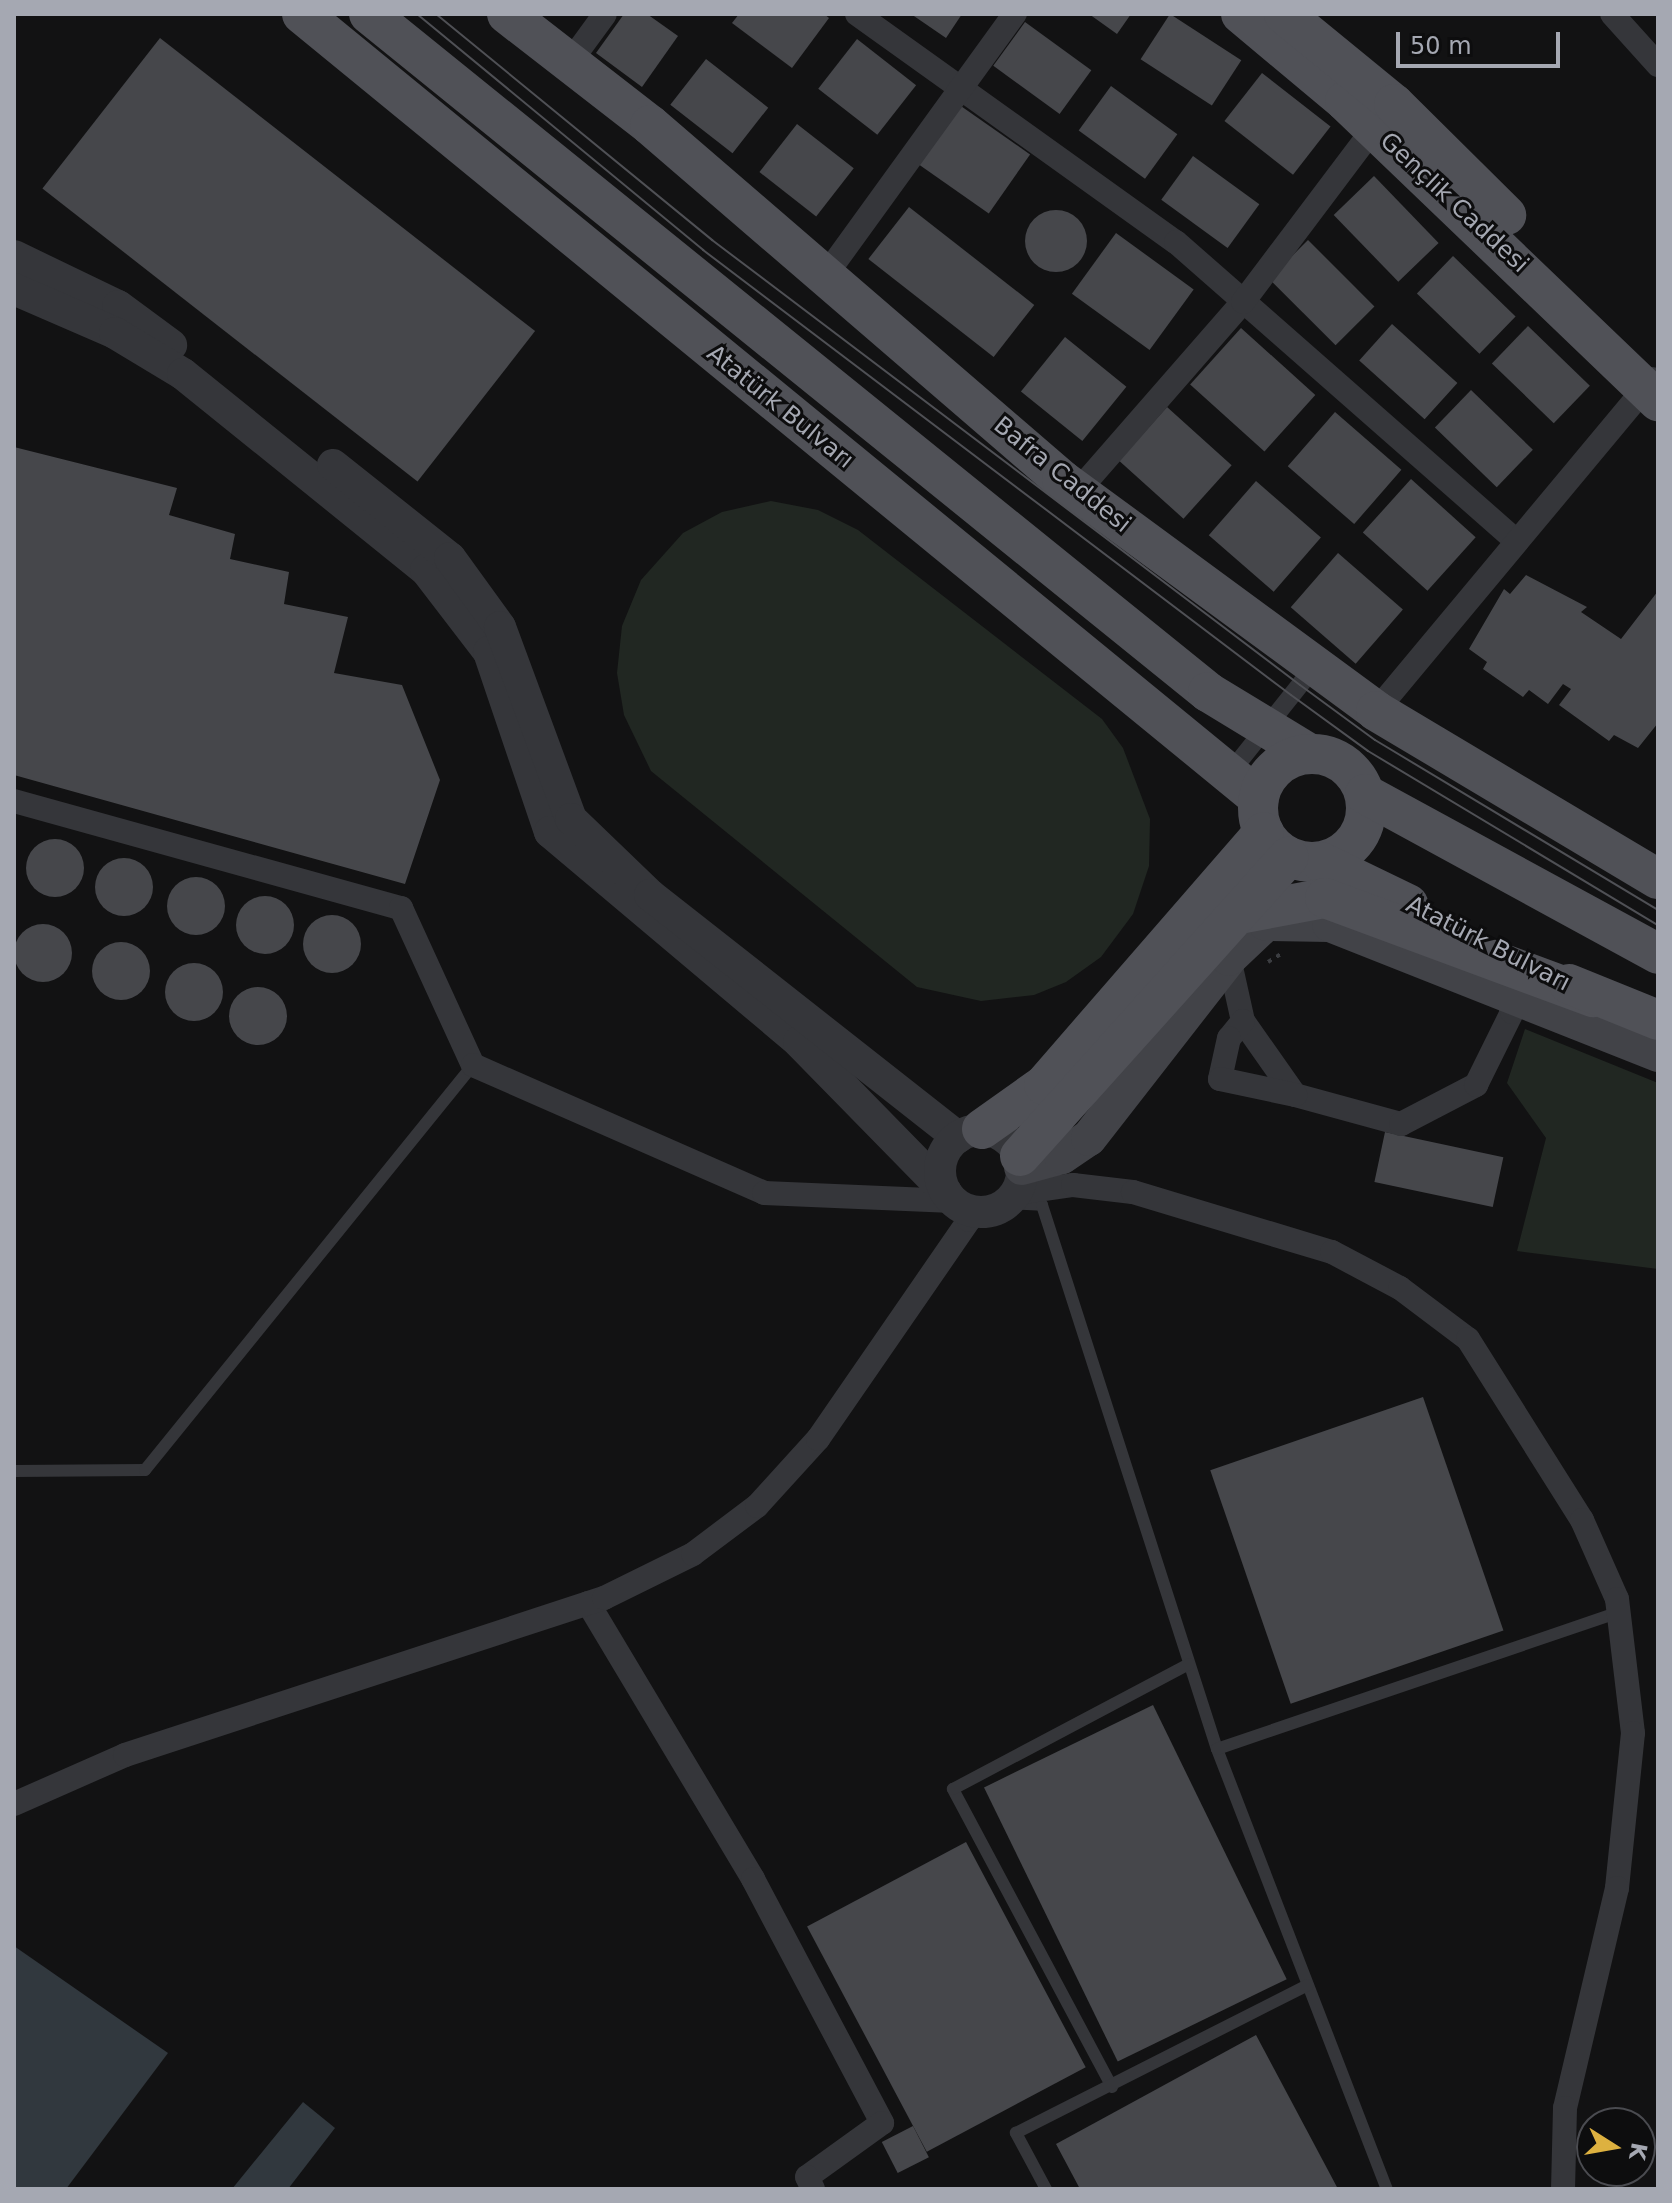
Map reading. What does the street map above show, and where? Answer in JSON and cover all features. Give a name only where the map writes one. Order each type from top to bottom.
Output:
[{"type":"main road","name":"Atatürk Bulvarı","points":[[302,14],[1229,774],[1283,837],[1593,997],[1658,1020]]},
{"type":"main road","name":"Atatürk Bulvarı","points":[[369,14],[1195,682],[1310,754],[1344,764],[1365,794],[1658,954]]},
{"type":"main road","name":"Bafra Caddesi","points":[[507,14],[570,62],[1078,491],[1376,711],[1658,879]]},
{"type":"main road","name":"Gençlik Caddesi","points":[[1241,14],[1374,128],[1654,385]]},
{"type":"main road","name":"Gençlik Caddesi","points":[[1284,14],[1394,104],[1654,385]]},
{"type":"main road","points":[[1016,1180],[1063,1115],[1228,916],[1283,837],[1277,767],[1310,754]]},
{"type":"main road","points":[[1283,837],[1353,845],[1366,812],[1365,794]]},
{"type":"main road","points":[[970,1133],[1044,1085],[1283,837]]},
{"type":"main road","points":[[1228,916],[1325,898],[1593,997]]},
{"type":"main road","points":[[1016,1180],[1089,1138],[1229,958],[1266,923],[1303,918],[1658,1054]]},
{"type":"street","points":[[570,62],[605,14]]},
{"type":"street","points":[[857,14],[1176,242],[1517,542]]},
{"type":"street","points":[[825,276],[1015,14]]},
{"type":"street","points":[[1612,14],[1658,65]]},
{"type":"street","points":[[1078,491],[1243,302],[1374,128]]},
{"type":"street","points":[[14,256],[118,306],[450,558],[500,627],[571,819],[650,895],[970,1133],[1005,1137],[1016,1180]]},
{"type":"street","points":[[14,289],[115,333],[183,374],[426,570],[489,652],[550,832],[799,1042],[969,1220],[818,1439],[757,1506],[693,1554],[588,1603],[125,1755],[14,1804]]},
{"type":"street","points":[[1376,711],[1654,385]]},
{"type":"street","points":[[1229,774],[1314,667]]},
{"type":"street","points":[[14,801],[401,908],[473,1065],[764,1193],[954,1201],[1016,1180],[1133,1192],[1332,1252],[1400,1288],[1468,1339],[1512,1403],[1582,1520],[1619,1612],[1633,1733],[1617,1888],[1565,2108],[1563,2189]]},
{"type":"street","points":[[1229,958],[1243,1021],[1295,1095]]},
{"type":"street","points":[[1243,1021],[1229,1038],[1220,1079],[1295,1095],[1401,1124],[1437,1111],[1476,1085],[1512,1012],[1508,998]]},
{"type":"street","points":[[954,1201],[940,1168],[970,1133]]},
{"type":"street","points":[[588,1603],[753,1879],[882,2123],[807,2177],[813,2189]]},
{"type":"lane","points":[[14,1471],[145,1470],[473,1065]]},
{"type":"lane","points":[[1016,1180],[1042,1205],[1217,1749],[1384,2188]]},
{"type":"lane","points":[[1217,1749],[1619,1612]]},
{"type":"lane","points":[[1112,2087],[953,1789],[1189,1664]]},
{"type":"lane","points":[[1046,2189],[1016,2133],[1308,1985]]},
{"type":"shaded area","points":[[771,501],[818,510],[858,530],[1102,719],[1123,748],[1150,819],[1149,866],[1133,914],[1101,957],[1066,982],[1034,995],[981,1001],[917,987],[651,771],[624,715],[617,673],[622,626],[641,580],[683,533],[722,512]]},
{"type":"shaded area","points":[[1525,1029],[1658,1083],[1658,1269],[1517,1251],[1546,1138],[1507,1083]]},
{"type":"shaded area","points":[[14,1946],[168,2053],[66,2189],[14,2189]]},
{"type":"shaded area","points":[[303,2102],[335,2128],[288,2189],[232,2189]]},
{"type":"building","points":[[624,14],[647,14],[678,36],[642,87],[596,53]]},
{"type":"building","points":[[739,14],[824,14],[829,18],[792,68],[732,23]]},
{"type":"building","points":[[911,14],[962,14],[946,38]]},
{"type":"building","points":[[1089,14],[1131,14],[1117,34]]},
{"type":"building","points":[[1170,14],[1241,60],[1212,106],[1141,59]]},
{"type":"building","points":[[1025,22],[1091,70],[1060,114],[993,66]]},
{"type":"building","points":[[160,38],[535,331],[418,482],[42,189]]},
{"type":"building","points":[[857,39],[916,85],[877,135],[818,89]]},
{"type":"building","points":[[706,59],[768,108],[733,153],[670,105]]},
{"type":"building","points":[[1262,73],[1331,127],[1293,175],[1224,121]]},
{"type":"building","points":[[1111,86],[1177,134],[1145,179],[1079,130]]},
{"type":"building","points":[[958,104],[1030,154],[989,213],[917,163]]},
{"type":"building","points":[[797,124],[854,168],[816,216],[759,172]]},
{"type":"building","points":[[1193,156],[1259,204],[1228,248],[1161,200]]},
{"type":"building","points":[[1374,176],[1439,243],[1398,282],[1334,215]]},
{"type":"building","points":[[909,207],[1034,305],[994,357],[868,259]]},
{"type":"building","points":[[1056,210],[1078,219],[1087,241],[1078,263],[1056,272],[1034,263],[1025,241],[1034,219]]},
{"type":"building","points":[[1116,233],[1194,289],[1150,350],[1072,294]]},
{"type":"building","points":[[1308,240],[1374,306],[1336,345],[1269,279]]},
{"type":"building","points":[[1453,256],[1516,316],[1479,354],[1417,293]]},
{"type":"building","points":[[1392,324],[1457,383],[1425,419],[1359,360]]},
{"type":"building","points":[[1528,326],[1590,386],[1554,423],[1492,363]]},
{"type":"building","points":[[1241,328],[1315,395],[1264,451],[1190,384]]},
{"type":"building","points":[[1065,337],[1126,387],[1082,441],[1021,391]]},
{"type":"building","points":[[1471,390],[1533,450],[1497,487],[1435,427]]},
{"type":"building","points":[[1167,407],[1232,465],[1183,519],[1119,461]]},
{"type":"building","points":[[1335,412],[1401,470],[1354,524],[1288,466]]},
{"type":"building","points":[[14,447],[177,488],[169,515],[235,534],[230,559],[289,572],[284,604],[348,617],[334,673],[402,685],[440,780],[405,884],[14,775]]},
{"type":"building","points":[[1411,479],[1476,537],[1427,591],[1363,533]]},
{"type":"building","points":[[1256,481],[1321,537],[1274,592],[1209,535]]},
{"type":"building","points":[[1338,553],[1403,609],[1356,664],[1291,607]]},
{"type":"building","points":[[1526,575],[1587,607],[1581,612],[1621,639],[1658,591],[1658,723],[1638,748],[1614,735],[1609,741],[1559,705],[1571,689],[1563,684],[1548,704],[1529,690],[1523,697],[1483,669],[1487,662],[1469,649],[1504,589],[1510,594]]},
{"type":"building","points":[[55,839],[76,847],[84,868],[76,889],[55,897],[34,889],[26,868],[34,847]]},
{"type":"building","points":[[124,858],[145,866],[153,887],[145,908],[124,916],[103,908],[95,887],[103,866]]},
{"type":"building","points":[[196,877],[217,885],[225,906],[217,927],[196,935],[175,927],[167,906],[175,885]]},
{"type":"building","points":[[265,896],[286,904],[294,925],[286,946],[265,954],[244,946],[236,925],[244,904]]},
{"type":"building","points":[[332,915],[353,923],[361,944],[353,965],[332,973],[311,965],[303,944],[311,923]]},
{"type":"building","points":[[43,924],[64,932],[72,953],[64,974],[43,982],[22,974],[14,953],[22,932]]},
{"type":"building","points":[[121,942],[142,950],[150,971],[142,992],[121,1000],[100,992],[92,971],[100,950]]},
{"type":"building","points":[[194,963],[215,971],[223,992],[215,1013],[194,1021],[173,1013],[165,992],[173,971]]},
{"type":"building","points":[[258,987],[279,995],[287,1016],[279,1037],[258,1045],[237,1037],[229,1016],[237,995]]},
{"type":"building","points":[[1385,1132],[1503,1157],[1493,1207],[1374,1182]]},
{"type":"building","points":[[1423,1397],[1503,1631],[1291,1704],[1210,1470]]},
{"type":"building","points":[[1153,1705],[1287,1979],[1118,2062],[984,1787]]},
{"type":"building","points":[[966,1842],[1086,2067],[927,2152],[807,1927]]},
{"type":"building","points":[[1256,2035],[1338,2189],[1080,2189],[1056,2144]]},
{"type":"building","points":[[913,2126],[929,2157],[898,2173],[882,2142]]},
{"type":"tram line","points":[[417,14],[703,250],[1291,695],[1368,751],[1658,925]]},
{"type":"tram line","points":[[436,14],[712,240],[1375,740],[1658,910]]}]
